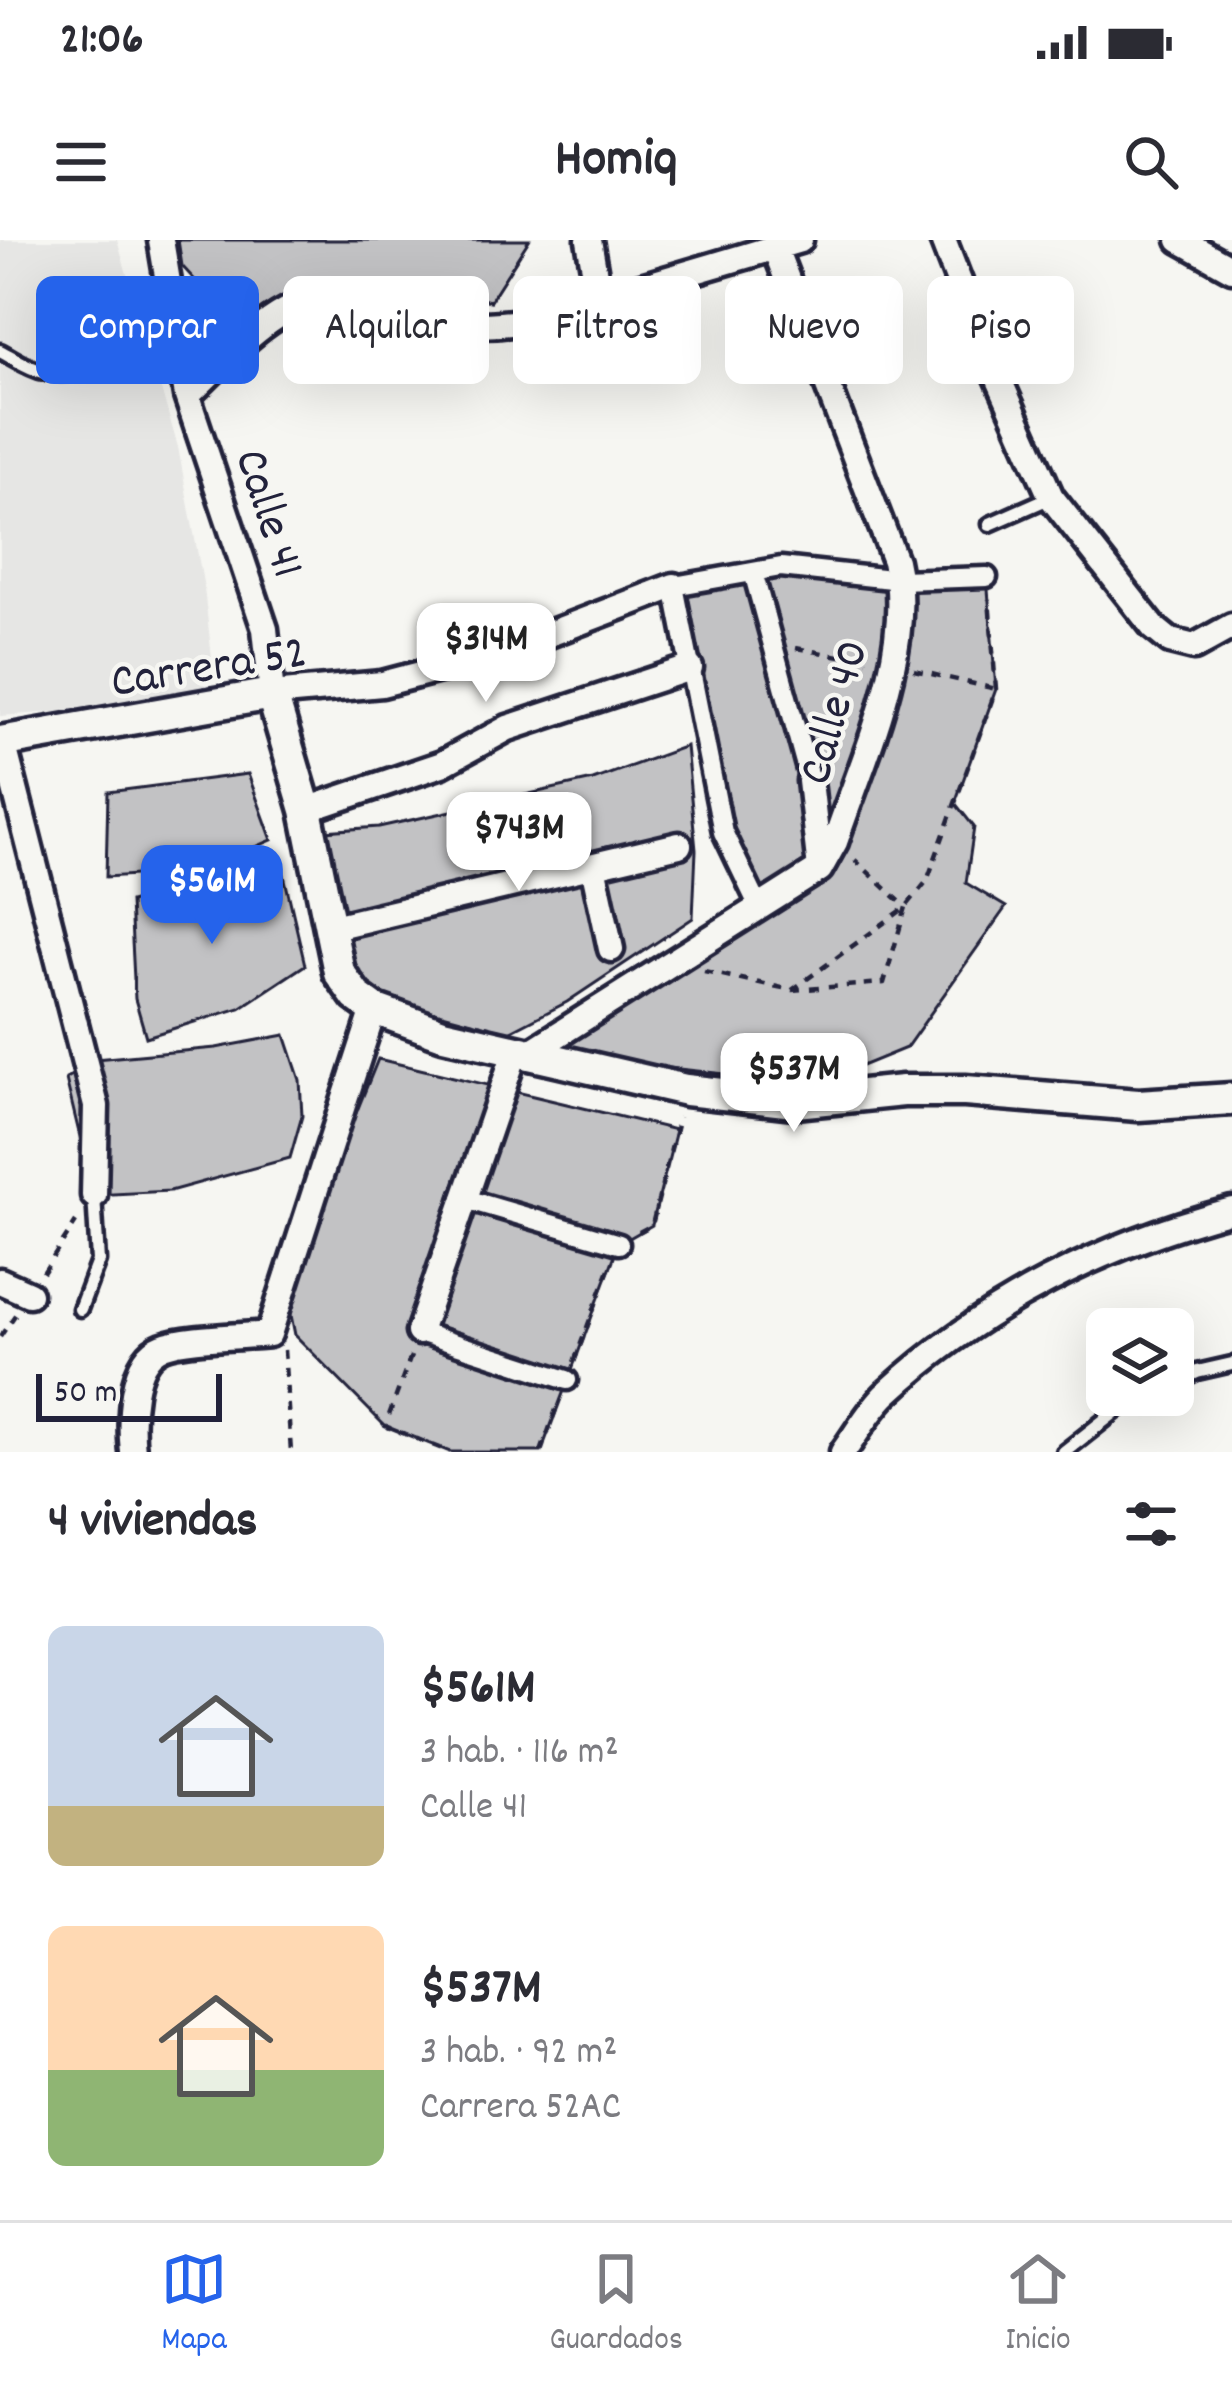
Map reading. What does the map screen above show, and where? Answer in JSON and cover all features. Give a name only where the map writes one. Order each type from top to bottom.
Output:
[{"type":"street","name":"Calle 41","points":[[161,240],[167,276]]},
{"type":"street","points":[[589,240],[595,276]]},
{"type":"street","points":[[676,276],[800,240]]},
{"type":"street","points":[[944,240],[1051,497],[1169,641],[1194,647],[1232,626]]},
{"type":"street","points":[[1180,240],[1232,269]]},
{"type":"street","name":"Calle 40","points":[[522,1051],[820,869],[835,842],[894,666],[900,580],[775,248]]},
{"type":"street","points":[[188,396],[265,326],[322,299],[438,324],[484,328],[513,323]]},
{"type":"street","name":"Calle 41","points":[[186,384],[265,628],[272,694],[306,810],[339,972],[356,996],[374,1009]]},
{"type":"street","name":"Carrera 52","points":[[1,742],[272,694],[382,684],[497,654],[674,586],[781,567],[900,580],[987,577]]},
{"type":"street","points":[[753,572],[810,781],[820,869]]},
{"type":"street","points":[[674,586],[723,832],[760,908]]},
{"type":"street","points":[[306,810],[442,764],[508,728],[690,668]]},
{"type":"street","points":[[1,742],[96,1106],[94,1195]]},
{"type":"street","points":[[329,928],[679,845]]},
{"type":"street","points":[[592,866],[611,950]]},
{"type":"street","points":[[133,1452],[130,1425],[140,1377],[147,1359],[161,1346],[269,1334],[374,1009],[443,1034],[686,1090],[795,1102],[964,1090],[1138,1106],[1232,1099]]},
{"type":"street","points":[[522,1051],[462,1198],[419,1332],[567,1380]]},
{"type":"street","points":[[462,1198],[619,1244]]},
{"type":"street","points":[[843,1452],[883,1396],[953,1339],[1029,1290],[1110,1251],[1232,1210]]},
{"type":"street","points":[[0,1281],[29,1294]]},
{"type":"lane","points":[[0,351],[36,370]]},
{"type":"lane","points":[[990,524],[1051,497]]},
{"type":"lane","points":[[80,1309],[98,1262],[94,1195]]},
{"type":"lane","points":[[1194,1373],[1232,1364]]},
{"type":"lane","points":[[1064,1452],[1110,1416]]},
{"type":"path","points":[[792,990],[906,907],[927,881],[996,689],[987,577]]},
{"type":"path","points":[[835,842],[906,907]]},
{"type":"path","points":[[669,963],[792,990],[884,983],[906,907]]},
{"type":"path","points":[[541,1452],[619,1244],[652,1225],[686,1090]]},
{"type":"path","points":[[0,1337],[94,1195]]},
{"type":"path","points":[[419,1332],[385,1426],[450,1452]]},
{"type":"path","points":[[269,1334],[284,1346],[291,1452]]},
{"type":"shaded area","points":[[0,240],[117,240],[128,276],[36,276],[36,384],[159,384],[178,447],[212,658],[205,684],[184,703],[0,716]]},
{"type":"building","points":[[178,240],[529,240],[490,301],[489,276],[283,276],[283,301],[259,326],[259,276],[191,276],[182,266]]},
{"type":"building","points":[[781,567],[987,577],[996,689],[955,803],[974,827],[966,883],[1006,907],[906,1048],[818,1084],[529,1053],[755,898],[719,813],[674,586]]},
{"type":"building","points":[[686,746],[696,850],[693,918],[567,1002],[509,1032],[369,994],[339,926],[325,831],[379,827],[593,780]]},
{"type":"building","points":[[248,774],[272,840],[200,871],[106,877],[108,792]]},
{"type":"building","points":[[281,862],[305,965],[240,1008],[146,1037],[135,999],[130,902]]},
{"type":"building","points":[[285,1035],[300,1080],[302,1116],[290,1158],[170,1191],[94,1195],[66,1079],[95,1059],[216,1048]]},
{"type":"building","points":[[378,1059],[676,1130],[652,1225],[619,1244],[541,1452],[450,1452],[385,1426],[295,1335],[290,1310],[346,1138]]}]
